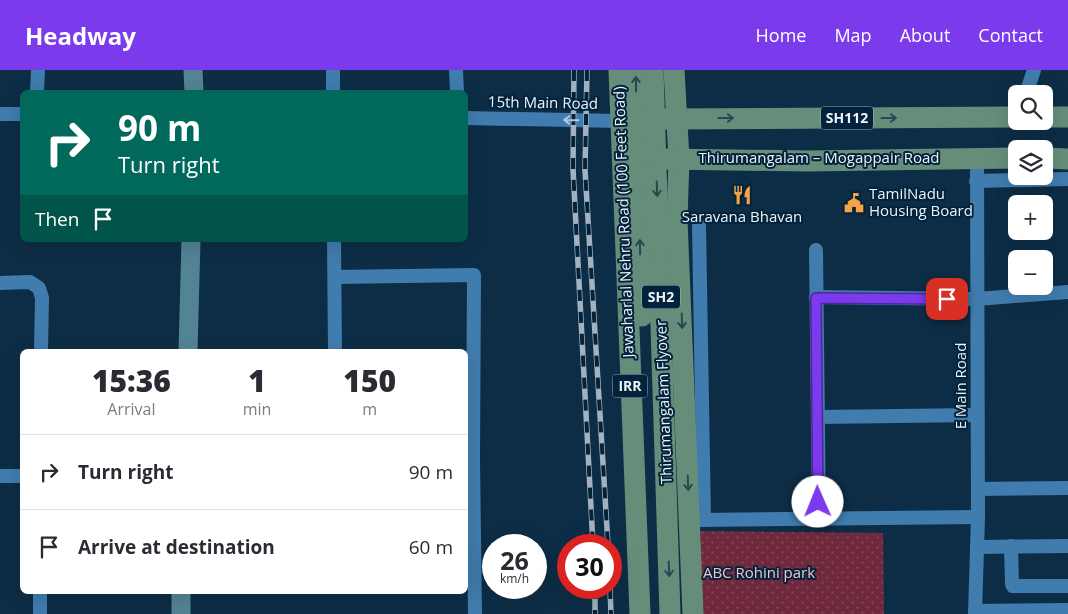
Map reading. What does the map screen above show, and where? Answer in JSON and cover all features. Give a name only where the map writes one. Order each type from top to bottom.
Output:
[{"type":"main road","name":"Jawaharlal Nehru Road (100 Feet Road)","points":[[618,70],[640,614]]},
{"type":"main road","name":"Thirumangalam Flyover","points":[[636,70],[649,614]]},
{"type":"main road","name":"Thirumangalam Flyover","points":[[653,70],[670,614]]},
{"type":"main road","points":[[674,70],[677,119],[680,277],[697,520],[692,614]]},
{"type":"main road","name":"SH112","points":[[620,121],[1008,117]]},
{"type":"main road","points":[[1053,117],[1068,117]]},
{"type":"main road","name":"Thirumangalam – Mogappair Road","points":[[621,159],[808,161],[1008,158]]},
{"type":"main road","points":[[1053,158],[1068,159]]},
{"type":"main road","points":[[626,278],[680,277]]},
{"type":"street","points":[[37,90],[38,70]]},
{"type":"street","points":[[194,70],[194,90]]},
{"type":"street","points":[[332,70],[333,90]]},
{"type":"street","points":[[456,70],[457,90]]},
{"type":"street","points":[[1029,85],[1034,70]]},
{"type":"street","points":[[0,114],[20,114]]},
{"type":"street","name":"15th Main Road","points":[[468,118],[620,121]]},
{"type":"street","name":"E Main Road","points":[[975,613],[978,518],[977,157]]},
{"type":"street","points":[[976,181],[1068,179]]},
{"type":"street","points":[[699,225],[697,520],[978,518]]},
{"type":"street","points":[[188,349],[191,242]]},
{"type":"street","points":[[334,242],[335,349]]},
{"type":"street","points":[[816,250],[819,519]]},
{"type":"street","points":[[334,277],[474,275],[469,459],[475,614]]},
{"type":"street","points":[[0,283],[30,282],[39,288],[42,298],[41,349]]},
{"type":"street","points":[[816,298],[976,299],[1068,292]]},
{"type":"street","points":[[818,417],[977,415]]},
{"type":"street","points":[[0,476],[20,476]]},
{"type":"street","points":[[978,489],[1068,488]]},
{"type":"street","points":[[1011,546],[1013,586],[1068,586]]},
{"type":"street","points":[[977,547],[1068,546]]},
{"type":"street","points":[[40,594],[40,614]]},
{"type":"street","points":[[181,594],[181,614]]},
{"type":"street","points":[[975,613],[1068,610]]},
{"type":"green space","name":"ABC Rohini park","points":[[697,531],[883,533],[884,614],[701,614]]},
{"type":"railway","points":[[574,70],[573,169],[592,534]]},
{"type":"railway","points":[[587,70],[585,170],[607,534]]},
{"type":"railway","points":[[595,599],[595,614]]},
{"type":"railway","points":[[610,599],[611,614]]},
{"type":"place","name":"Saravana Bhavan","points":[[742,195]]},
{"type":"place","name":"TamilNadu Housing Board","points":[[854,203]]},
{"type":"route","points":[[818,502],[816,298],[947,299]]}]
